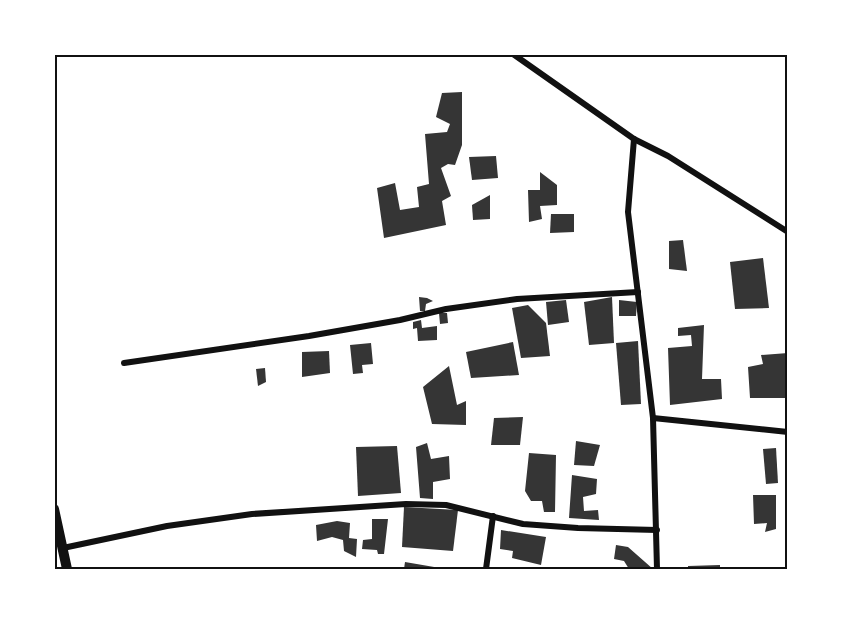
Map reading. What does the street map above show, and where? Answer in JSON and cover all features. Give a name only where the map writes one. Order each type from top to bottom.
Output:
[{"type":"street","points":[[513,54],[634,138],[668,156],[788,232]]},
{"type":"street","points":[[634,138],[628,212],[653,418],[657,569]]},
{"type":"street","points":[[124,363],[309,336],[400,320],[446,309],[518,299],[638,292]]},
{"type":"street","points":[[653,418],[788,432]]},
{"type":"street","points":[[63,548],[167,526],[252,514],[406,504],[446,505],[523,524],[657,530]]},
{"type":"street","points":[[54,509],[68,569]]},
{"type":"street","points":[[486,569],[493,516]]},
{"type":"building","points":[[462,92],[462,145],[455,165],[448,164],[441,168],[451,196],[442,201],[446,225],[384,238],[377,188],[395,183],[400,210],[419,207],[417,187],[429,184],[425,134],[447,132],[450,124],[436,117],[442,93]]},
{"type":"building","points":[[496,156],[498,178],[472,180],[469,157]]},
{"type":"building","points":[[540,172],[557,185],[557,205],[540,206],[542,219],[529,222],[528,190],[540,190]]},
{"type":"building","points":[[490,195],[490,219],[473,220],[472,205]]},
{"type":"building","points":[[551,214],[574,214],[574,232],[550,233]]},
{"type":"building","points":[[683,240],[687,271],[669,269],[669,241]]},
{"type":"building","points":[[763,258],[769,308],[735,309],[730,262]]},
{"type":"building","points":[[419,297],[433,301],[426,304],[425,311],[420,311]]},
{"type":"building","points":[[612,297],[614,343],[589,345],[584,302]]},
{"type":"building","points":[[566,300],[569,322],[548,325],[546,302]]},
{"type":"building","points":[[619,300],[637,302],[636,316],[619,316]]},
{"type":"building","points":[[528,305],[546,323],[550,356],[521,358],[512,308]]},
{"type":"building","points":[[439,313],[447,313],[448,323],[440,324]]},
{"type":"building","points":[[421,320],[422,328],[437,326],[437,340],[418,341],[417,328],[413,329],[413,322]]},
{"type":"building","points":[[704,325],[702,379],[721,379],[722,399],[670,405],[668,348],[692,346],[691,335],[678,336],[678,328]]},
{"type":"building","points":[[638,341],[641,404],[621,405],[616,343]]},
{"type":"building","points":[[513,342],[519,375],[471,378],[466,352]]},
{"type":"building","points":[[371,343],[373,364],[362,365],[363,373],[353,374],[350,345]]},
{"type":"building","points":[[329,351],[330,373],[302,377],[302,352]]},
{"type":"building","points":[[788,353],[788,413],[785,413],[786,398],[750,398],[748,367],[763,364],[761,355]]},
{"type":"building","points":[[449,366],[457,405],[466,401],[466,425],[432,424],[423,387]]},
{"type":"building","points":[[265,368],[266,382],[258,386],[256,369]]},
{"type":"building","points":[[523,417],[520,445],[491,445],[494,418]]},
{"type":"building","points":[[576,441],[600,445],[594,466],[574,465]]},
{"type":"building","points":[[427,443],[431,459],[449,456],[450,479],[433,482],[433,499],[420,498],[416,447]]},
{"type":"building","points":[[397,446],[401,493],[358,496],[356,447]]},
{"type":"building","points":[[776,448],[778,483],[766,484],[763,449]]},
{"type":"building","points":[[529,453],[556,455],[555,512],[544,512],[542,501],[531,501],[525,491]]},
{"type":"building","points":[[572,475],[597,479],[596,494],[583,497],[584,511],[598,510],[599,520],[569,518]]},
{"type":"building","points":[[753,495],[776,495],[776,529],[765,532],[767,523],[754,524]]},
{"type":"building","points":[[404,507],[458,510],[453,551],[402,547]]},
{"type":"building","points":[[372,519],[388,519],[384,554],[378,554],[377,550],[362,549],[363,540],[372,539]]},
{"type":"building","points":[[337,521],[350,523],[349,538],[357,539],[356,557],[344,551],[343,540],[332,537],[317,541],[316,525]]},
{"type":"building","points":[[501,530],[546,537],[541,565],[512,558],[513,551],[500,549]]},
{"type":"building","points":[[616,545],[628,547],[653,569],[629,569],[624,561],[614,559]]},
{"type":"building","points":[[405,562],[440,568],[440,569],[404,569]]},
{"type":"building","points":[[720,565],[720,569],[688,569],[688,566]]}]
